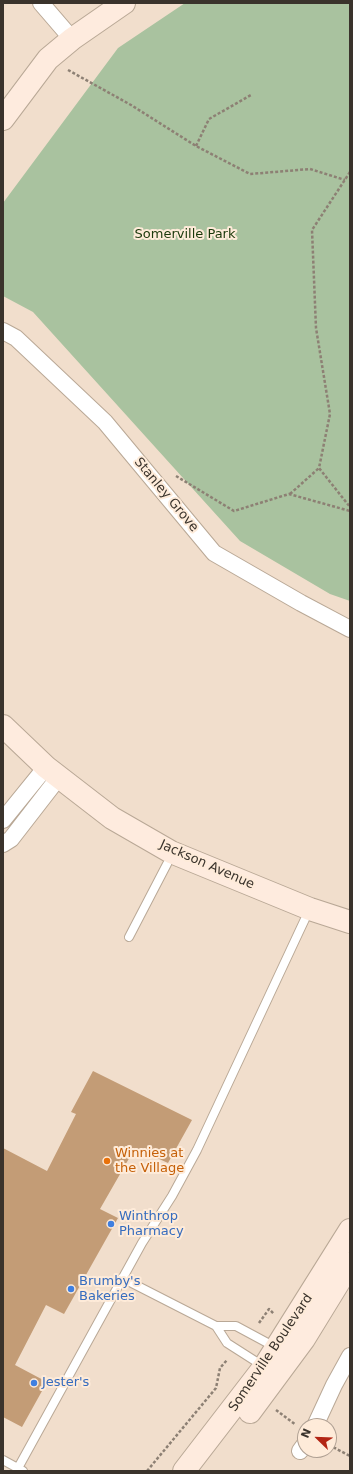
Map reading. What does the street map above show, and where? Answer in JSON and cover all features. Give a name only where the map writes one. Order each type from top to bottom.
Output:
[{"type":"street","points":[[40,3],[72,39]]},
{"type":"street","points":[[3,119],[48,59],[72,39],[124,3]]},
{"type":"street","name":"Stanley Grove","points":[[3,331],[16,338],[105,422],[214,553],[301,603],[350,629]]},
{"type":"street","name":"Jackson Avenue","points":[[3,726],[48,778],[64,800],[108,830],[167,864],[198,878],[350,937]]},
{"type":"street","name":"Jackson Avenue","points":[[3,747],[48,778],[112,818],[171,852],[310,909],[350,922]]},
{"type":"street","points":[[3,820],[48,778]]},
{"type":"street","points":[[3,844],[11,839],[48,778]]},
{"type":"street","name":"Somerville Boulevard","points":[[284,1353],[350,1230]]},
{"type":"street","name":"Somerville Boulevard","points":[[202,1471],[284,1353],[350,1264]]},
{"type":"street","points":[[319,1418],[334,1385],[350,1356]]},
{"type":"street","name":"Somerville Boulevard","points":[[184,1471],[271,1372]]},
{"type":"lane","points":[[129,937],[167,864]]},
{"type":"lane","points":[[3,1460],[21,1470],[122,1278],[197,1150],[305,919]]},
{"type":"lane","points":[[122,1278],[216,1326],[236,1326],[284,1353]]},
{"type":"lane","points":[[216,1326],[227,1343],[271,1372]]},
{"type":"path","points":[[48,59],[131,105],[196,146],[250,174],[310,169],[345,180]]},
{"type":"path","points":[[196,146],[209,119],[251,95]]},
{"type":"path","points":[[169,472],[234,511],[289,494],[319,468],[330,414],[316,328],[312,230],[350,172]]},
{"type":"path","points":[[319,468],[350,507]]},
{"type":"path","points":[[289,494],[350,511]]},
{"type":"path","points":[[147,1471],[216,1388],[220,1368]]},
{"type":"path","points":[[337,1449],[350,1456]]},
{"type":"green space","name":"Somerville Park","points":[[185,3],[350,3],[350,601],[330,594],[240,541],[33,312],[3,296],[3,203],[118,48]]},
{"type":"building","points":[[93,1071],[192,1120],[168,1163],[135,1148],[100,1209],[118,1218],[64,1314],[46,1305],[15,1365],[47,1382],[22,1427],[3,1417],[3,1148],[47,1171],[76,1114],[71,1112]]},
{"type":"place","name":"Winnies at the Village","points":[[107,1161]]},
{"type":"place","name":"Winthrop Pharmacy","points":[[111,1224]]},
{"type":"place","name":"Brumby's Bakeries","points":[[71,1289]]},
{"type":"place","name":"Jester's","points":[[34,1383]]}]
